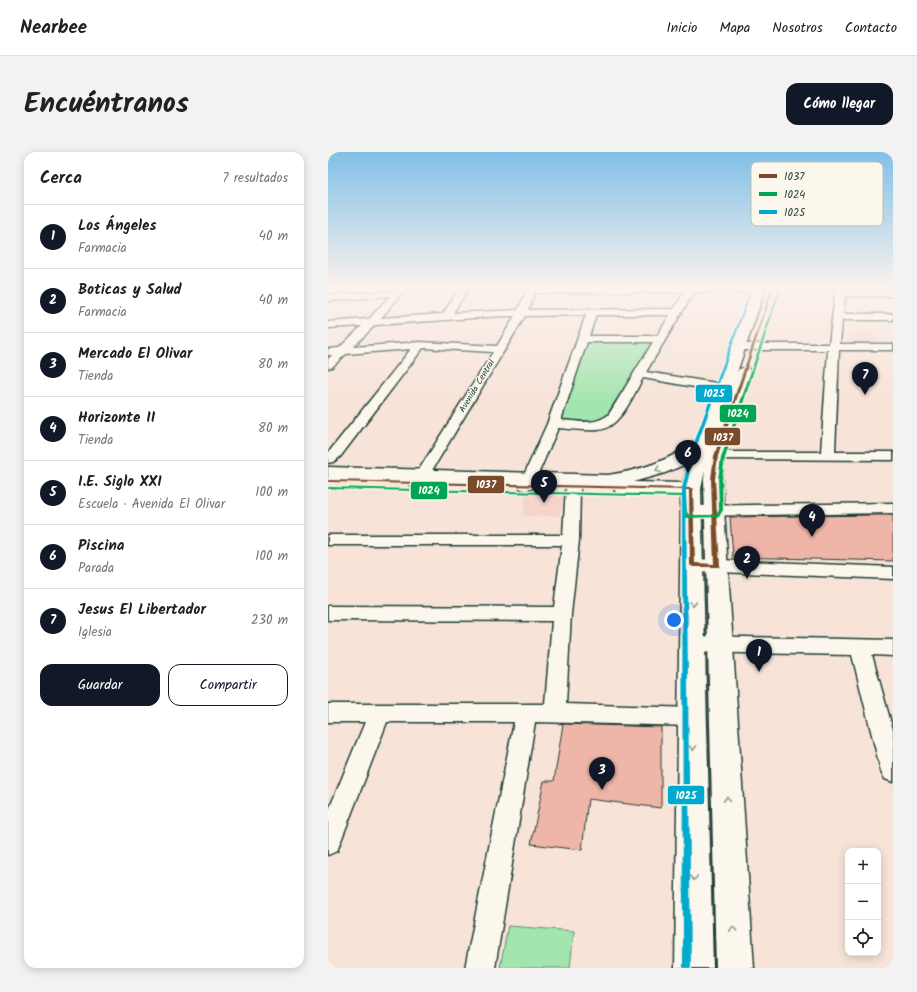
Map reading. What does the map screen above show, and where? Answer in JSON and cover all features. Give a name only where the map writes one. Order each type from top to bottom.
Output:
[{"type":"main road","points":[[705,565],[692,511],[691,489],[746,347],[753,325]]},
{"type":"main road","points":[[734,968],[707,645],[705,565],[714,510],[713,479],[706,452],[723,388],[746,347]]},
{"type":"main road","points":[[328,472],[419,480],[528,483],[608,481],[631,478],[653,472],[672,465],[690,455],[706,452]]},
{"type":"main road","points":[[528,483],[573,487],[691,489]]},
{"type":"main road","points":[[694,968],[693,717],[707,645]]},
{"type":"street","points":[[328,365],[369,325]]},
{"type":"street","name":"Avenida Central","points":[[419,480],[514,325]]},
{"type":"street","points":[[528,483],[553,424],[588,325]]},
{"type":"street","points":[[553,424],[599,426],[608,422],[614,416],[669,325]]},
{"type":"street","points":[[828,456],[834,348],[837,325]]},
{"type":"street","points":[[583,340],[661,339]]},
{"type":"street","points":[[328,352],[420,346],[499,349]]},
{"type":"street","points":[[328,472],[335,454],[420,346]]},
{"type":"street","points":[[746,347],[893,347]]},
{"type":"street","points":[[639,374],[723,388]]},
{"type":"street","points":[[706,452],[892,457]]},
{"type":"street","points":[[555,713],[562,614],[571,540],[573,487]]},
{"type":"street","points":[[692,511],[893,508]]},
{"type":"street","points":[[328,540],[571,540]]},
{"type":"street","points":[[705,565],[893,573]]},
{"type":"street","points":[[328,613],[562,614]]},
{"type":"street","points":[[707,645],[893,648]]},
{"type":"street","points":[[860,648],[893,771]]},
{"type":"street","points":[[328,712],[555,713],[693,717]]},
{"type":"street","points":[[328,842],[380,713]]},
{"type":"street","points":[[480,968],[526,714]]},
{"type":"shaded area","points":[[871,333],[881,344],[850,344],[851,334]]},
{"type":"shaded area","points":[[526,491],[565,491],[560,516],[523,516]]},
{"type":"green space","points":[[653,341],[604,419],[594,422],[561,421],[588,342]]},
{"type":"green space","points":[[508,926],[574,931],[570,968],[500,968]]},
{"type":"building","points":[[893,515],[893,561],[733,557],[730,517]]},
{"type":"building","points":[[563,724],[661,727],[661,808],[588,799],[582,850],[531,844],[544,781],[554,781]]},
{"type":"transit line","name":"1025","points":[[687,968],[684,488],[692,454],[738,325]]},
{"type":"transit line","name":"1037","points":[[328,481],[691,489],[693,565],[717,566],[713,479],[716,456],[760,325]]},
{"type":"transit line","name":"1024","points":[[328,488],[684,496],[685,512],[688,517],[717,516],[721,510],[720,479],[723,458],[768,325]]},
{"type":"place","name":"Jesus El Libertador","points":[[865,395]]},
{"type":"place","name":"Piscina","points":[[688,473]]},
{"type":"place","name":"I.E. Siglo XXI","points":[[544,503]]},
{"type":"place","name":"Horizonte II","points":[[812,537]]},
{"type":"place","name":"Boticas y Salud","points":[[747,579]]},
{"type":"place","name":"Los Ángeles","points":[[759,672]]},
{"type":"place","name":"Mercado El Olivar","points":[[602,790]]}]
